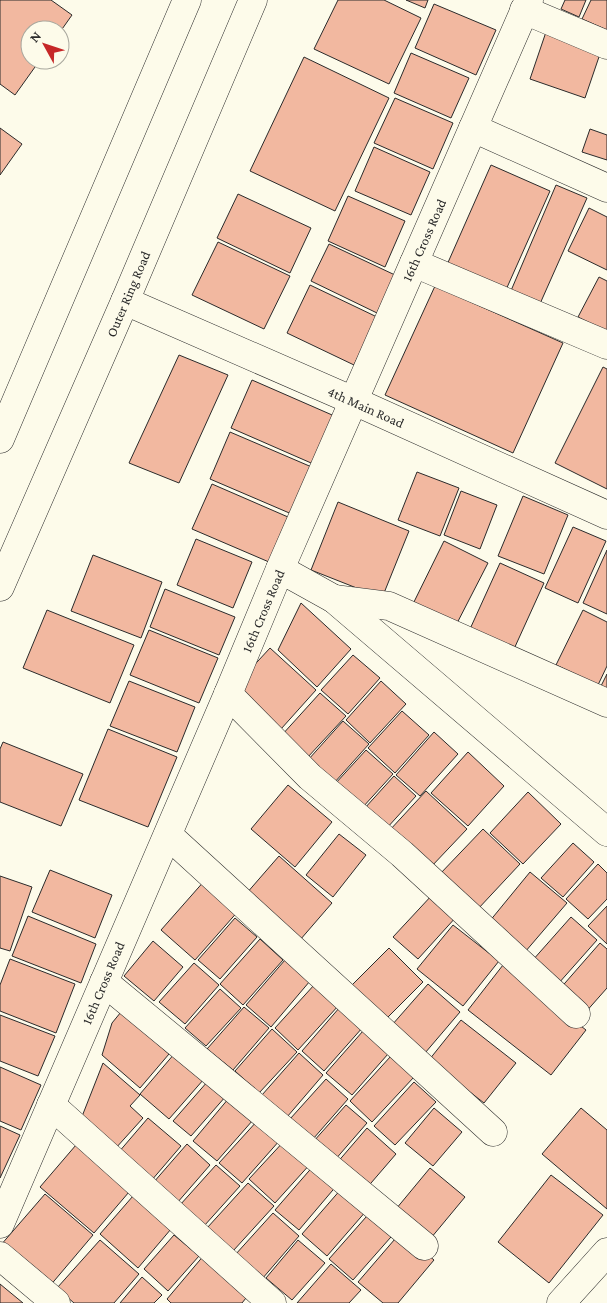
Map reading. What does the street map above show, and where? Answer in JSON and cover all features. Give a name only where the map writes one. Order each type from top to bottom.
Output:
[{"type":"main road","points":[[0,439],[187,0]]},
{"type":"main road","name":"Outer Ring Road","points":[[0,587],[125,301],[253,0]]},
{"type":"main road","points":[[526,5],[607,45]]},
{"type":"main road","name":"16th Cross Road","points":[[0,1224],[168,835],[280,569],[526,5]]},
{"type":"main road","points":[[473,128],[607,188]]},
{"type":"main road","points":[[414,263],[607,345]]},
{"type":"main road","name":"4th Main Road","points":[[125,301],[354,401],[607,516]]},
{"type":"main road","points":[[280,569],[334,599],[607,832]]},
{"type":"main road","points":[[334,599],[389,606],[607,703]]},
{"type":"main road","points":[[228,694],[310,777],[402,854],[576,1014]]},
{"type":"main road","points":[[168,835],[493,1132]]},
{"type":"main road","points":[[104,982],[424,1246]]},
{"type":"main road","points":[[51,1105],[272,1303]]},
{"type":"main road","points":[[561,1303],[607,1252]]},
{"type":"main road","points":[[0,1256],[56,1303]]},
{"type":"building","points":[[0,0],[51,0],[72,15],[68,20],[20,20],[20,70],[33,70],[15,95],[0,84]]},
{"type":"building","points":[[338,0],[384,0],[421,18],[389,84],[314,49]]},
{"type":"building","points":[[406,0],[428,0],[425,8]]},
{"type":"building","points":[[565,0],[586,0],[579,17],[561,9]]},
{"type":"building","points":[[591,0],[607,0],[607,30],[582,19]]},
{"type":"building","points":[[434,4],[496,30],[476,75],[415,48]]},
{"type":"building","points":[[547,29],[602,48],[585,98],[530,79]]},
{"type":"building","points":[[411,53],[469,78],[451,118],[394,93]]},
{"type":"building","points":[[304,57],[389,98],[335,211],[250,171]]},
{"type":"building","points":[[395,98],[453,123],[433,169],[374,143]]},
{"type":"building","points":[[0,128],[22,144],[0,175]]},
{"type":"building","points":[[590,129],[607,135],[607,160],[582,152]]},
{"type":"building","points":[[374,147],[430,172],[411,215],[355,191]]},
{"type":"building","points":[[491,165],[550,191],[505,292],[446,267]]},
{"type":"building","points":[[556,185],[587,198],[539,306],[510,293]]},
{"type":"building","points":[[238,194],[311,228],[290,273],[217,238]]},
{"type":"building","points":[[348,196],[405,221],[385,267],[328,241]]},
{"type":"building","points":[[589,208],[607,217],[607,270],[568,251]]},
{"type":"building","points":[[218,242],[290,276],[264,329],[192,295]]},
{"type":"building","points":[[329,244],[395,275],[377,313],[311,281]]},
{"type":"building","points":[[599,277],[607,281],[607,332],[578,317]]},
{"type":"building","points":[[310,285],[377,317],[354,365],[287,333]]},
{"type":"building","points":[[435,286],[563,343],[513,453],[385,395]]},
{"type":"building","points":[[179,355],[228,375],[179,483],[129,463]]},
{"type":"building","points":[[603,367],[607,369],[607,489],[555,463]]},
{"type":"building","points":[[252,380],[339,418],[318,466],[231,428]]},
{"type":"building","points":[[230,432],[314,468],[294,515],[210,479]]},
{"type":"building","points":[[417,472],[459,488],[440,536],[398,520]]},
{"type":"building","points":[[212,484],[288,517],[269,562],[192,529]]},
{"type":"building","points":[[461,491],[497,505],[480,549],[444,535]]},
{"type":"building","points":[[523,496],[568,515],[544,574],[498,556]]},
{"type":"building","points":[[338,502],[409,531],[382,598],[311,570]]},
{"type":"building","points":[[573,527],[606,541],[578,603],[545,588]]},
{"type":"building","points":[[196,539],[252,562],[233,608],[177,585]]},
{"type":"building","points":[[444,541],[488,563],[453,631],[410,610]]},
{"type":"building","points":[[607,550],[607,614],[583,603]]},
{"type":"building","points":[[93,555],[162,582],[141,638],[71,611]]},
{"type":"building","points":[[500,563],[544,583],[514,649],[470,629]]},
{"type":"building","points":[[165,589],[235,617],[219,655],[150,627]]},
{"type":"building","points":[[301,603],[351,649],[317,687],[278,650]]},
{"type":"building","points":[[47,610],[134,645],[110,703],[23,668]]},
{"type":"building","points":[[583,610],[607,622],[607,666],[598,685],[556,665]]},
{"type":"building","points":[[149,630],[218,658],[199,703],[130,675]]},
{"type":"building","points":[[270,648],[316,690],[281,729],[234,687]]},
{"type":"building","points":[[353,655],[380,678],[348,714],[321,690]]},
{"type":"building","points":[[607,674],[607,692],[600,688]]},
{"type":"building","points":[[129,681],[195,707],[177,752],[110,726]]},
{"type":"building","points":[[381,681],[406,704],[370,743],[346,720]]},
{"type":"building","points":[[320,693],[346,716],[307,758],[281,736]]},
{"type":"building","points":[[402,711],[429,735],[395,773],[368,748]]},
{"type":"building","points":[[343,721],[369,744],[334,783],[308,760]]},
{"type":"building","points":[[108,729],[177,757],[148,827],[79,800]]},
{"type":"building","points":[[434,732],[458,754],[420,796],[396,775]]},
{"type":"building","points":[[3,742],[83,774],[61,826],[0,802],[0,749]]},
{"type":"building","points":[[366,750],[393,774],[362,808],[335,784]]},
{"type":"building","points":[[468,752],[504,786],[468,826],[431,793]]},
{"type":"building","points":[[394,776],[416,796],[386,829],[364,809]]},
{"type":"building","points":[[288,785],[332,822],[295,867],[251,829]]},
{"type":"building","points":[[426,791],[467,829],[430,868],[389,831]]},
{"type":"building","points":[[528,792],[561,824],[523,864],[490,833]]},
{"type":"building","points":[[483,829],[520,864],[477,910],[439,875]]},
{"type":"building","points":[[339,834],[366,855],[333,897],[306,875]]},
{"type":"building","points":[[573,843],[594,862],[563,897],[541,878]]},
{"type":"building","points":[[279,856],[332,903],[300,940],[246,894]]},
{"type":"building","points":[[598,864],[607,873],[607,899],[588,919],[566,899]]},
{"type":"building","points":[[50,870],[112,895],[95,938],[32,912]]},
{"type":"building","points":[[530,872],[567,903],[525,952],[489,922]]},
{"type":"building","points":[[0,876],[32,887],[10,951],[0,948]]},
{"type":"building","points":[[206,879],[240,909],[195,960],[161,930]]},
{"type":"building","points":[[433,894],[457,916],[418,959],[393,937]]},
{"type":"building","points":[[607,906],[607,944],[588,926]]},
{"type":"building","points":[[28,916],[96,944],[81,983],[12,956]]},
{"type":"building","points":[[571,917],[597,940],[558,984],[532,961]]},
{"type":"building","points":[[235,918],[257,937],[220,979],[198,960]]},
{"type":"building","points":[[453,925],[499,961],[463,1006],[417,969]]},
{"type":"building","points":[[260,939],[283,960],[243,1005],[220,984]]},
{"type":"building","points":[[153,941],[183,967],[154,1001],[124,976]]},
{"type":"building","points":[[600,943],[607,949],[607,988],[584,1014],[558,991]]},
{"type":"building","points":[[389,948],[423,982],[383,1022],[349,988]]},
{"type":"building","points":[[10,959],[75,984],[56,1033],[0,1011],[0,985]]},
{"type":"building","points":[[285,960],[310,981],[271,1027],[246,1005]]},
{"type":"building","points":[[194,963],[219,985],[185,1024],[159,1002]]},
{"type":"building","points":[[503,965],[586,1030],[551,1075],[468,1010]]},
{"type":"building","points":[[315,984],[339,1005],[298,1050],[275,1028]]},
{"type":"building","points":[[428,984],[460,1012],[425,1053],[392,1025]]},
{"type":"building","points":[[220,989],[241,1008],[206,1046],[185,1028]]},
{"type":"building","points":[[244,1007],[269,1028],[233,1070],[207,1049]]},
{"type":"building","points":[[340,1007],[363,1027],[324,1071],[302,1051]]},
{"type":"building","points":[[121,1012],[169,1054],[140,1088],[102,1055],[112,1023]]},
{"type":"building","points":[[0,1015],[55,1036],[38,1076],[0,1061]]},
{"type":"building","points":[[461,1020],[516,1063],[484,1103],[429,1060]]},
{"type":"building","points":[[272,1029],[297,1052],[259,1093],[235,1071]]},
{"type":"building","points":[[363,1031],[388,1054],[352,1095],[326,1073]]},
{"type":"building","points":[[175,1053],[204,1079],[169,1119],[140,1094]]},
{"type":"building","points":[[299,1053],[323,1075],[287,1117],[262,1095]]},
{"type":"building","points":[[391,1056],[414,1077],[372,1122],[350,1101]]},
{"type":"building","points":[[103,1063],[140,1095],[130,1106],[143,1118],[115,1149],[81,1119]]},
{"type":"building","points":[[0,1067],[41,1085],[21,1130],[0,1121]]},
{"type":"building","points":[[326,1079],[348,1099],[313,1139],[290,1119]]},
{"type":"building","points":[[208,1081],[226,1096],[191,1136],[173,1121]]},
{"type":"building","points":[[414,1082],[436,1102],[395,1145],[374,1126]]},
{"type":"building","points":[[229,1098],[253,1120],[217,1161],[193,1141]]},
{"type":"building","points":[[346,1105],[367,1123],[334,1161],[313,1142]]},
{"type":"building","points":[[434,1108],[462,1132],[433,1166],[405,1143]]},
{"type":"building","points":[[581,1108],[607,1130],[607,1209],[542,1154]]},
{"type":"building","points":[[148,1118],[181,1146],[151,1181],[118,1153]]},
{"type":"building","points":[[258,1120],[280,1140],[242,1183],[219,1163]]},
{"type":"building","points":[[0,1126],[20,1135],[0,1178]]},
{"type":"building","points":[[367,1128],[396,1154],[365,1190],[336,1164]]},
{"type":"building","points":[[286,1139],[312,1162],[275,1203],[249,1179]]},
{"type":"building","points":[[187,1144],[210,1165],[177,1203],[153,1183]]},
{"type":"building","points":[[76,1145],[129,1192],[94,1233],[40,1187]]},
{"type":"building","points":[[315,1164],[338,1184],[299,1230],[275,1210]]},
{"type":"building","points":[[216,1165],[240,1186],[204,1226],[180,1205]]},
{"type":"building","points":[[430,1168],[465,1197],[426,1244],[396,1209]]},
{"type":"building","points":[[551,1175],[603,1215],[549,1283],[498,1242]]},
{"type":"building","points":[[248,1183],[274,1206],[233,1251],[207,1228]]},
{"type":"building","points":[[342,1188],[367,1210],[327,1256],[302,1234]]},
{"type":"building","points":[[45,1194],[93,1235],[49,1287],[0,1246]]},
{"type":"building","points":[[133,1196],[171,1229],[138,1268],[100,1234]]},
{"type":"building","points":[[374,1208],[398,1229],[353,1280],[329,1259]]},
{"type":"building","points":[[273,1213],[299,1236],[262,1279],[235,1255]]},
{"type":"building","points":[[401,1232],[434,1260],[398,1303],[383,1303],[358,1282]]},
{"type":"building","points":[[174,1235],[199,1256],[168,1291],[144,1269]]},
{"type":"building","points":[[100,1240],[139,1274],[114,1303],[74,1303],[57,1288]]},
{"type":"building","points":[[298,1240],[325,1263],[292,1300],[266,1278]]},
{"type":"building","points":[[205,1254],[250,1293],[242,1303],[171,1303],[167,1299]]},
{"type":"building","points":[[331,1264],[361,1290],[349,1303],[297,1303]]},
{"type":"building","points":[[142,1277],[162,1295],[154,1303],[120,1303]]},
{"type":"building","points":[[0,1284],[23,1303],[0,1303]]}]
